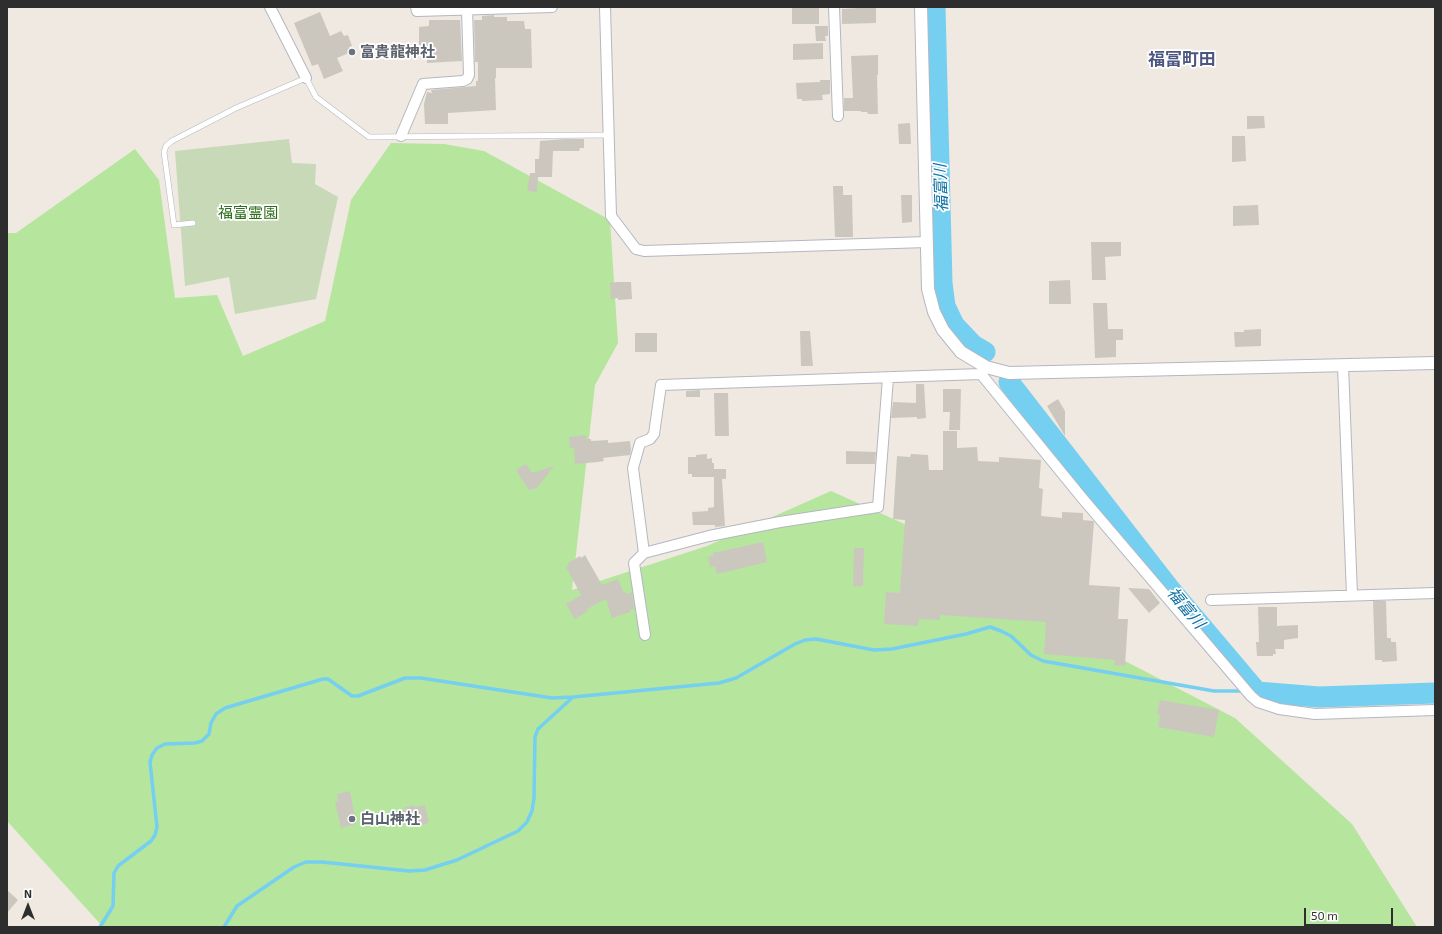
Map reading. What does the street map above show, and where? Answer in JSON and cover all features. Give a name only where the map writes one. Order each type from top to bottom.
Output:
[{"type":"street","points":[[270,7],[306,78]]},
{"type":"street","points":[[416,7],[417,11],[456,8],[552,7]]},
{"type":"street","points":[[605,7],[611,216],[636,249],[644,251],[927,242]]},
{"type":"street","points":[[834,7],[838,116]]},
{"type":"street","points":[[921,7],[928,289],[934,312],[943,330],[962,352],[984,371],[1083,499],[1242,686],[1258,702],[1279,709],[1315,714],[1435,710]]},
{"type":"street","points":[[401,136],[423,84],[463,81],[469,75],[467,9]]},
{"type":"street","points":[[644,553],[633,468],[640,443],[650,439],[654,434],[661,385],[888,378],[984,371],[1009,373],[1435,363]]},
{"type":"street","points":[[1343,366],[1352,595]]},
{"type":"street","points":[[644,635],[634,563],[644,553],[709,536],[780,522],[878,507],[888,378]]},
{"type":"street","points":[[1211,600],[1435,593]]},
{"type":"lane","points":[[193,223],[174,226],[164,152],[166,146],[172,140],[236,108],[306,78],[316,97],[369,137],[609,135]]},
{"type":"green space","name":"福富霊園","points":[[289,139],[292,163],[316,164],[315,184],[338,197],[316,299],[235,314],[229,277],[185,286],[175,151]]},
{"type":"green space","points":[[391,143],[444,144],[484,151],[610,220],[618,343],[595,385],[572,590],[707,546],[831,491],[947,543],[1100,648],[1235,718],[1352,824],[1417,927],[103,927],[7,821],[7,233],[16,233],[135,149],[159,180],[175,298],[217,295],[243,356],[325,321],[351,200]]},
{"type":"building","points":[[876,7],[876,23],[842,24],[842,9]]},
{"type":"building","points":[[792,8],[819,8],[819,24],[792,24]]},
{"type":"building","points":[[320,12],[330,36],[341,31],[344,36],[348,35],[352,46],[349,47],[351,52],[337,58],[343,71],[324,79],[318,64],[312,66],[294,23]]},
{"type":"building","points":[[494,15],[494,17],[507,17],[507,21],[524,21],[525,29],[531,29],[532,68],[496,68],[496,110],[448,113],[448,124],[425,124],[424,104],[427,92],[432,93],[431,90],[476,86],[476,81],[478,81],[478,62],[475,62],[474,20],[482,20],[482,16]]},
{"type":"building","points":[[429,20],[460,20],[462,61],[427,63],[427,51],[423,53],[419,44],[419,27],[429,26]]},
{"type":"building","points":[[815,26],[828,26],[828,36],[825,36],[826,41],[816,41]]},
{"type":"building","points":[[823,43],[823,59],[793,60],[793,44]]},
{"type":"building","points":[[878,55],[878,114],[868,114],[867,112],[861,111],[844,111],[844,98],[853,98],[851,56]]},
{"type":"building","points":[[820,80],[830,80],[830,94],[822,95],[823,100],[802,101],[802,99],[797,99],[796,83],[820,82]]},
{"type":"building","points":[[1247,116],[1264,116],[1265,128],[1247,129]]},
{"type":"building","points":[[910,123],[911,144],[899,144],[898,124]]},
{"type":"building","points":[[1232,136],[1245,136],[1246,161],[1232,162]]},
{"type":"building","points":[[584,139],[584,148],[580,148],[579,151],[553,151],[552,177],[538,177],[537,192],[527,191],[530,173],[535,173],[535,159],[539,159],[540,141]]},
{"type":"building","points":[[833,186],[843,186],[843,195],[852,195],[853,237],[835,237]]},
{"type":"building","points":[[901,195],[912,195],[912,222],[902,223]]},
{"type":"building","points":[[1258,205],[1259,225],[1233,226],[1233,206]]},
{"type":"building","points":[[1091,242],[1121,242],[1121,256],[1105,257],[1106,280],[1092,280]]},
{"type":"building","points":[[1070,280],[1071,304],[1049,304],[1049,281]]},
{"type":"building","points":[[631,282],[632,299],[611,299],[610,283]]},
{"type":"building","points":[[1093,303],[1107,303],[1108,329],[1123,329],[1123,340],[1116,340],[1116,357],[1095,358]]},
{"type":"building","points":[[1261,329],[1261,346],[1235,347],[1234,332]]},
{"type":"building","points":[[800,331],[810,331],[813,366],[801,366]]},
{"type":"building","points":[[635,333],[657,333],[657,352],[635,352]]},
{"type":"building","points":[[916,384],[924,384],[926,418],[891,418],[893,402],[916,403]]},
{"type":"building","points":[[943,389],[961,389],[960,430],[949,430],[950,412],[943,412]]},
{"type":"building","points":[[700,390],[700,397],[686,397],[686,391]]},
{"type":"building","points":[[714,393],[728,393],[729,436],[715,436]]},
{"type":"building","points":[[1058,399],[1065,411],[1065,436],[1047,406]]},
{"type":"building","points":[[943,431],[957,431],[957,448],[977,447],[978,461],[999,462],[999,457],[1041,460],[1039,488],[1043,489],[1041,516],[1062,518],[1062,512],[1083,513],[1083,520],[1094,522],[1089,585],[1120,587],[1118,619],[1128,619],[1125,666],[1114,665],[1115,660],[1044,654],[1046,622],[940,615],[940,620],[919,619],[918,626],[884,624],[886,592],[900,593],[905,520],[893,519],[897,456],[910,457],[911,454],[928,455],[929,470],[943,470]]},
{"type":"building","points":[[586,435],[586,439],[591,439],[591,441],[608,440],[608,443],[630,441],[630,455],[603,458],[604,461],[598,462],[575,464],[574,448],[570,448],[569,437]]},
{"type":"building","points":[[846,451],[876,452],[875,464],[846,464]]},
{"type":"building","points":[[707,454],[707,459],[712,458],[714,469],[726,469],[726,479],[722,479],[725,526],[715,527],[715,525],[693,525],[692,512],[708,511],[708,508],[714,507],[714,477],[692,477],[692,474],[688,474],[688,457],[696,457],[696,455]]},
{"type":"building","points":[[526,464],[532,473],[554,466],[537,488],[529,490],[516,470]]},
{"type":"building","points":[[763,542],[767,562],[717,574],[715,566],[710,567],[708,557],[713,556],[713,553]]},
{"type":"building","points":[[854,548],[864,548],[863,586],[853,586]]},
{"type":"building","points":[[585,555],[602,585],[618,579],[624,593],[626,592],[626,594],[632,592],[634,609],[630,610],[630,612],[612,618],[606,599],[587,609],[588,611],[575,619],[566,604],[581,595],[566,567],[569,565],[568,563],[580,556],[581,558]]},
{"type":"building","points":[[1128,588],[1149,589],[1160,603],[1149,613]]},
{"type":"building","points":[[1373,601],[1386,601],[1387,638],[1391,638],[1391,642],[1396,642],[1397,661],[1382,662],[1382,660],[1375,660]]},
{"type":"building","points":[[1258,607],[1277,607],[1277,626],[1298,625],[1298,638],[1284,640],[1284,649],[1275,649],[1276,654],[1273,654],[1273,656],[1257,656],[1256,642],[1259,642]]},
{"type":"building","points":[[1160,700],[1219,710],[1214,737],[1158,727],[1160,715],[1157,714]]},
{"type":"building","points":[[350,791],[356,824],[341,828],[335,802],[338,801],[337,794]]},
{"type":"building","points":[[414,805],[415,807],[425,805],[429,823],[420,825],[419,821],[402,825],[400,811],[406,810],[405,807]]},
{"type":"building","points":[[7,890],[18,900],[7,913]]},
{"type":"waterway","name":"福富川","points":[[935,7],[942,283],[945,306],[954,325],[973,345],[985,352]]},
{"type":"waterway","name":"福富川","points":[[1009,382],[1169,588],[1257,692],[1319,697],[1435,693]]},
{"type":"waterway","points":[[224,927],[237,906],[294,867],[306,862],[322,862],[409,871],[425,870],[457,860],[518,831],[527,822],[532,811],[534,798],[535,737],[538,729],[573,697],[719,683],[736,678],[795,644],[805,640],[816,639],[874,650],[892,649],[966,634],[990,627],[1011,636],[1031,655],[1043,661],[1214,691],[1244,691]]},
{"type":"waterway","points":[[100,927],[113,906],[114,873],[118,866],[151,841],[155,835],[157,827],[150,762],[152,755],[157,748],[165,744],[195,743],[202,741],[209,734],[211,723],[216,714],[225,708],[323,679],[328,679],[352,696],[358,696],[405,678],[421,678],[552,698],[573,697]]},
{"type":"place","name":"富貴龍神社","points":[[352,52]]},
{"type":"place","name":"白山神社","points":[[352,819]]},
{"type":"district","name":"福富町田","points":[[1182,59]]}]
